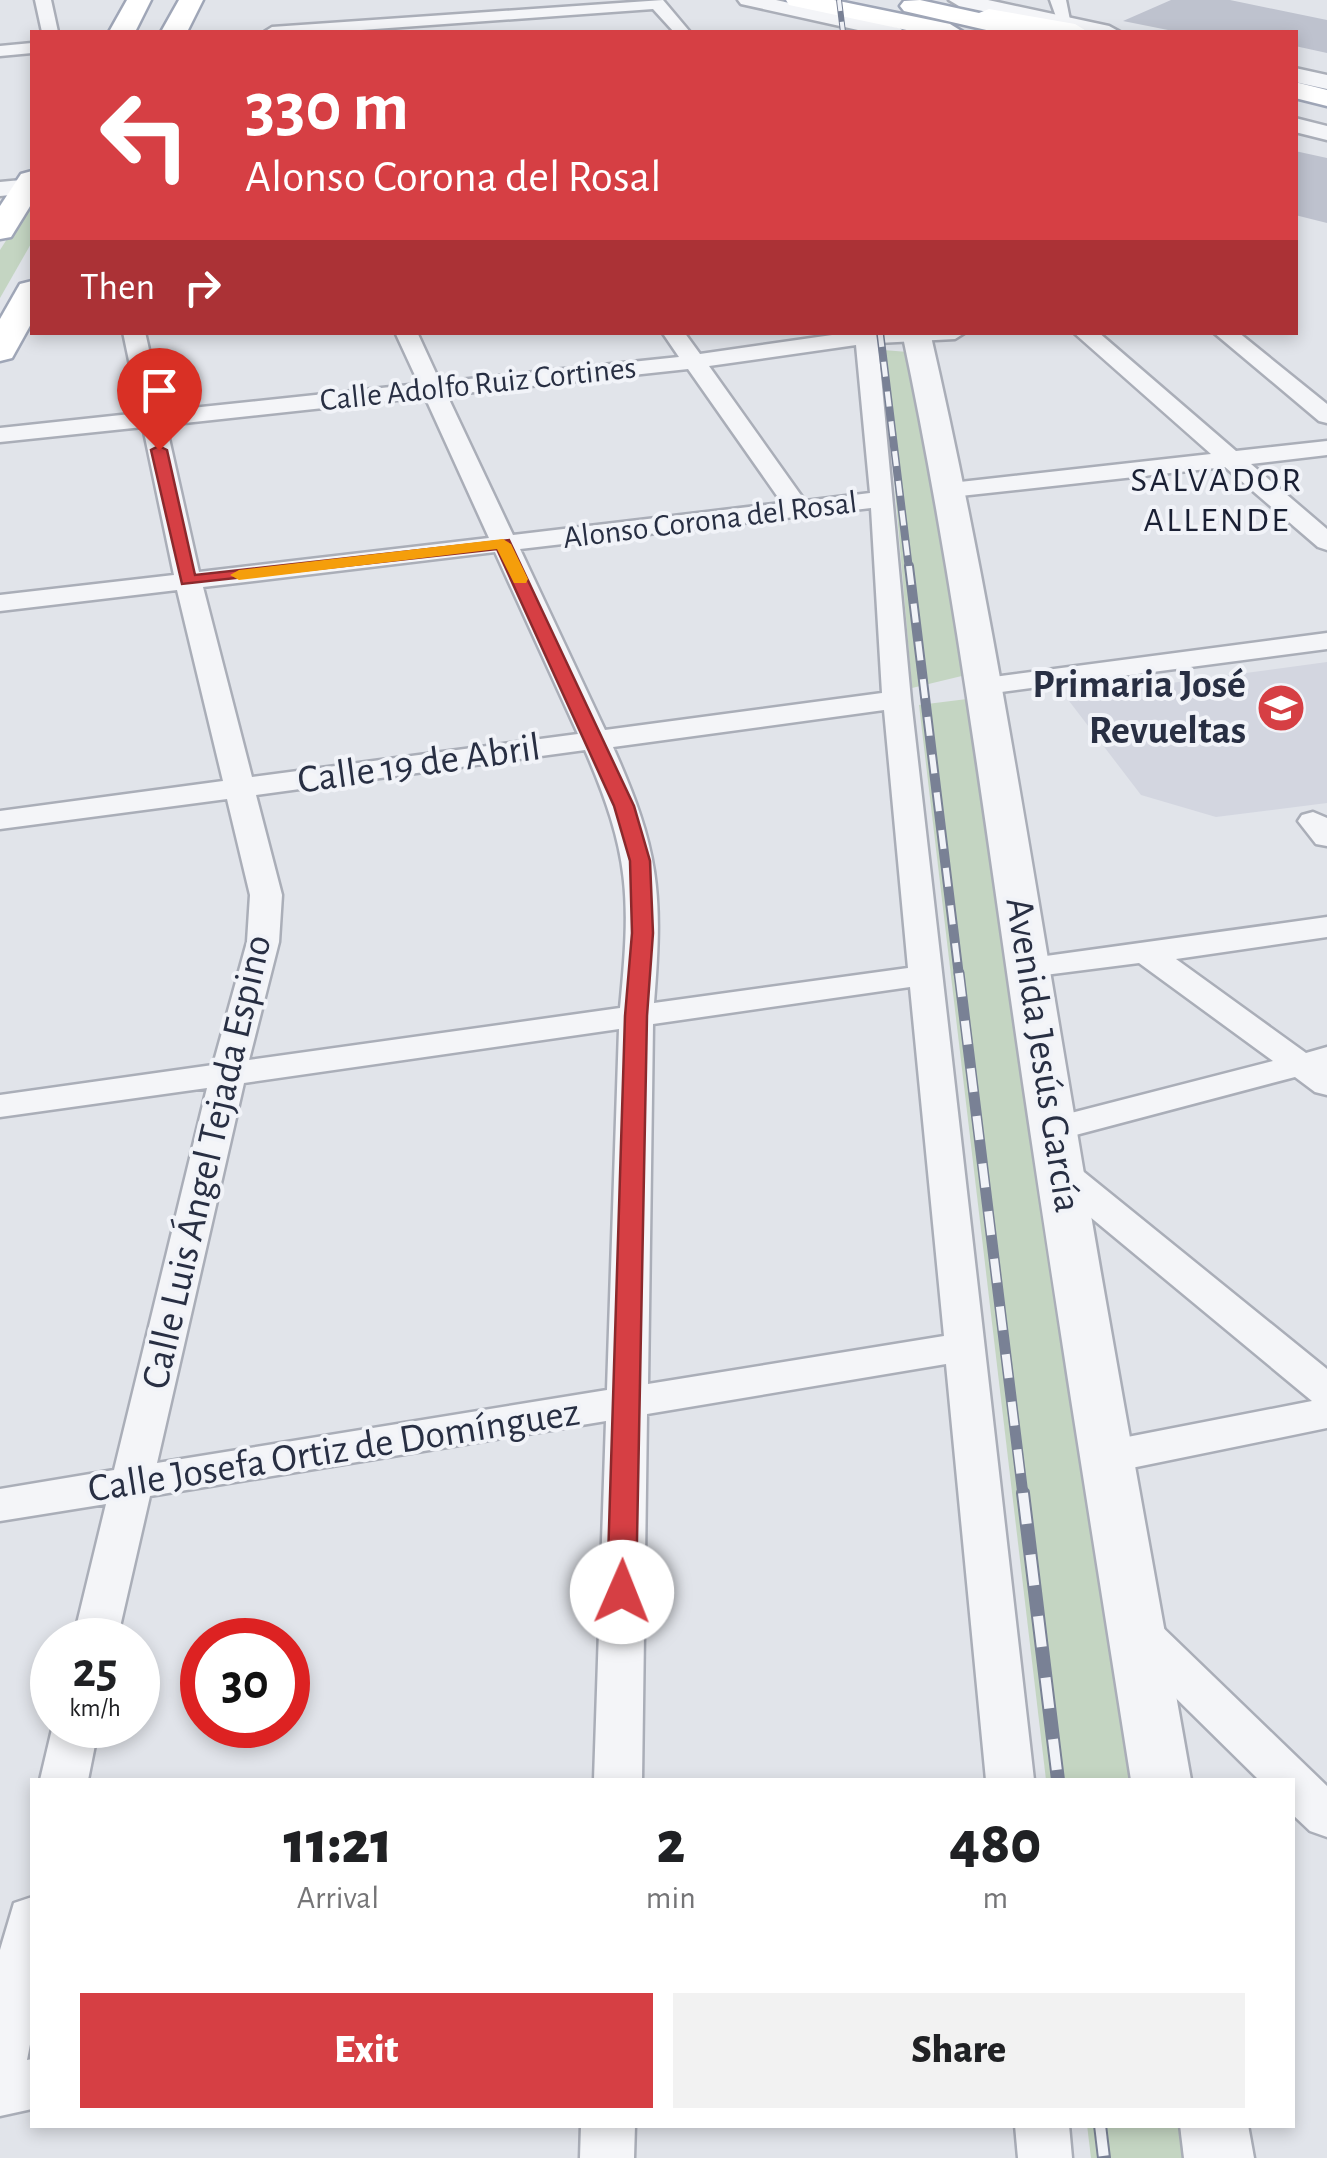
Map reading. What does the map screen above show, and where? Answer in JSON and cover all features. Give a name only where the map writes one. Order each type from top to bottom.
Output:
[{"type":"main road","points":[[175,30],[191,0]]},
{"type":"main road","points":[[818,11],[868,18],[910,18],[967,30]]},
{"type":"main road","points":[[868,18],[950,15],[1070,28]]},
{"type":"main road","points":[[950,15],[1017,30]]},
{"type":"main road","points":[[1298,102],[1327,108]]},
{"type":"main road","points":[[1298,115],[1327,121]]},
{"type":"main road","points":[[0,230],[23,185]]},
{"type":"main road","points":[[0,351],[30,298]]},
{"type":"street","points":[[43,0],[50,30]]},
{"type":"street","points":[[452,0],[468,25]]},
{"type":"street","points":[[748,0],[818,11]]},
{"type":"street","points":[[1058,0],[1070,28]]},
{"type":"street","points":[[270,27],[468,25],[655,2],[680,30]]},
{"type":"street","points":[[0,50],[30,48]]},
{"type":"street","points":[[1298,126],[1327,133]]},
{"type":"street","name":"Calle Luis Ángel Tejada Espino","points":[[101,1618],[228,1074],[264,942],[266,895],[188,581],[135,335]]},
{"type":"street","points":[[407,335],[596,740],[624,806],[640,861],[642,933],[636,1016],[618,1778]]},
{"type":"street","points":[[675,335],[798,509]]},
{"type":"street","points":[[867,335],[884,499],[897,700],[1010,1778]]},
{"type":"street","name":"Calle Adolfo Ruiz Cortines","points":[[0,434],[694,362],[867,335]]},
{"type":"street","name":"Avenida Jesús García","points":[[929,335],[1053,1128],[1161,1778]]},
{"type":"street","points":[[1087,335],[1327,542]]},
{"type":"street","points":[[1228,335],[1327,416]]},
{"type":"street","points":[[951,490],[1327,448]]},
{"type":"street","name":"Alonso Corona del Rosal","points":[[0,603],[884,499]]},
{"type":"street","points":[[986,686],[1327,641]]},
{"type":"street","name":"Calle 19 de Abril","points":[[0,820],[897,700]]},
{"type":"street","points":[[1029,967],[1327,927]]},
{"type":"street","points":[[1146,954],[1318,1069]]},
{"type":"street","points":[[0,1106],[927,975]]},
{"type":"street","points":[[1053,1128],[1318,1069]]},
{"type":"street","points":[[1061,1173],[1327,1391]]},
{"type":"street","name":"Calle Josefa Ortiz de Domínguez","points":[[0,1506],[963,1348]]},
{"type":"street","points":[[1107,1457],[1327,1413]]},
{"type":"street","points":[[1139,1633],[1288,1778]]},
{"type":"street","points":[[64,1778],[71,1748]]},
{"type":"street","points":[[1295,1785],[1327,1816]]},
{"type":"street","points":[[0,2064],[30,1928]]},
{"type":"street","points":[[0,2091],[30,2084]]},
{"type":"street","points":[[607,2158],[608,2128]]},
{"type":"street","points":[[1042,2128],[1044,2158]]},
{"type":"street","points":[[1214,2128],[1219,2158]]},
{"type":"shaded area","points":[[1327,662],[1327,803],[1216,817],[1141,795],[1066,697]]},
{"type":"green space","points":[[30,203],[30,246],[0,298],[0,250]]},
{"type":"green space","points":[[883,350],[908,352],[970,674],[912,688]]},
{"type":"green space","points":[[975,698],[1142,1778],[1046,1778],[919,705]]},
{"type":"green space","points":[[1087,2128],[1195,2128],[1200,2158],[1091,2158]]},
{"type":"building","points":[[1171,0],[1230,0],[1327,20],[1327,53],[1298,47],[1298,30],[1168,30],[1123,21]]},
{"type":"building","points":[[1298,152],[1327,158],[1327,223],[1298,216]]},
{"type":"railway","points":[[839,0],[843,30]]},
{"type":"railway","points":[[880,335],[909,569]]},
{"type":"railway","points":[[909,566],[959,976]]},
{"type":"railway","points":[[959,973],[1023,1495]]},
{"type":"railway","points":[[1023,1493],[1058,1778]]},
{"type":"railway","points":[[1100,2128],[1104,2158]]},
{"type":"slow traffic","points":[[239,575],[503,544],[520,579]]},
{"type":"place","name":"Primaria José Revueltas","points":[[1281,708]]},
{"type":"district","name":"SALVADOR ALLENDE","points":[[1217,500]]},
{"type":"route","points":[[159,450],[188,581],[503,544],[624,806],[640,861],[642,933],[636,1016],[622,1592]]}]
